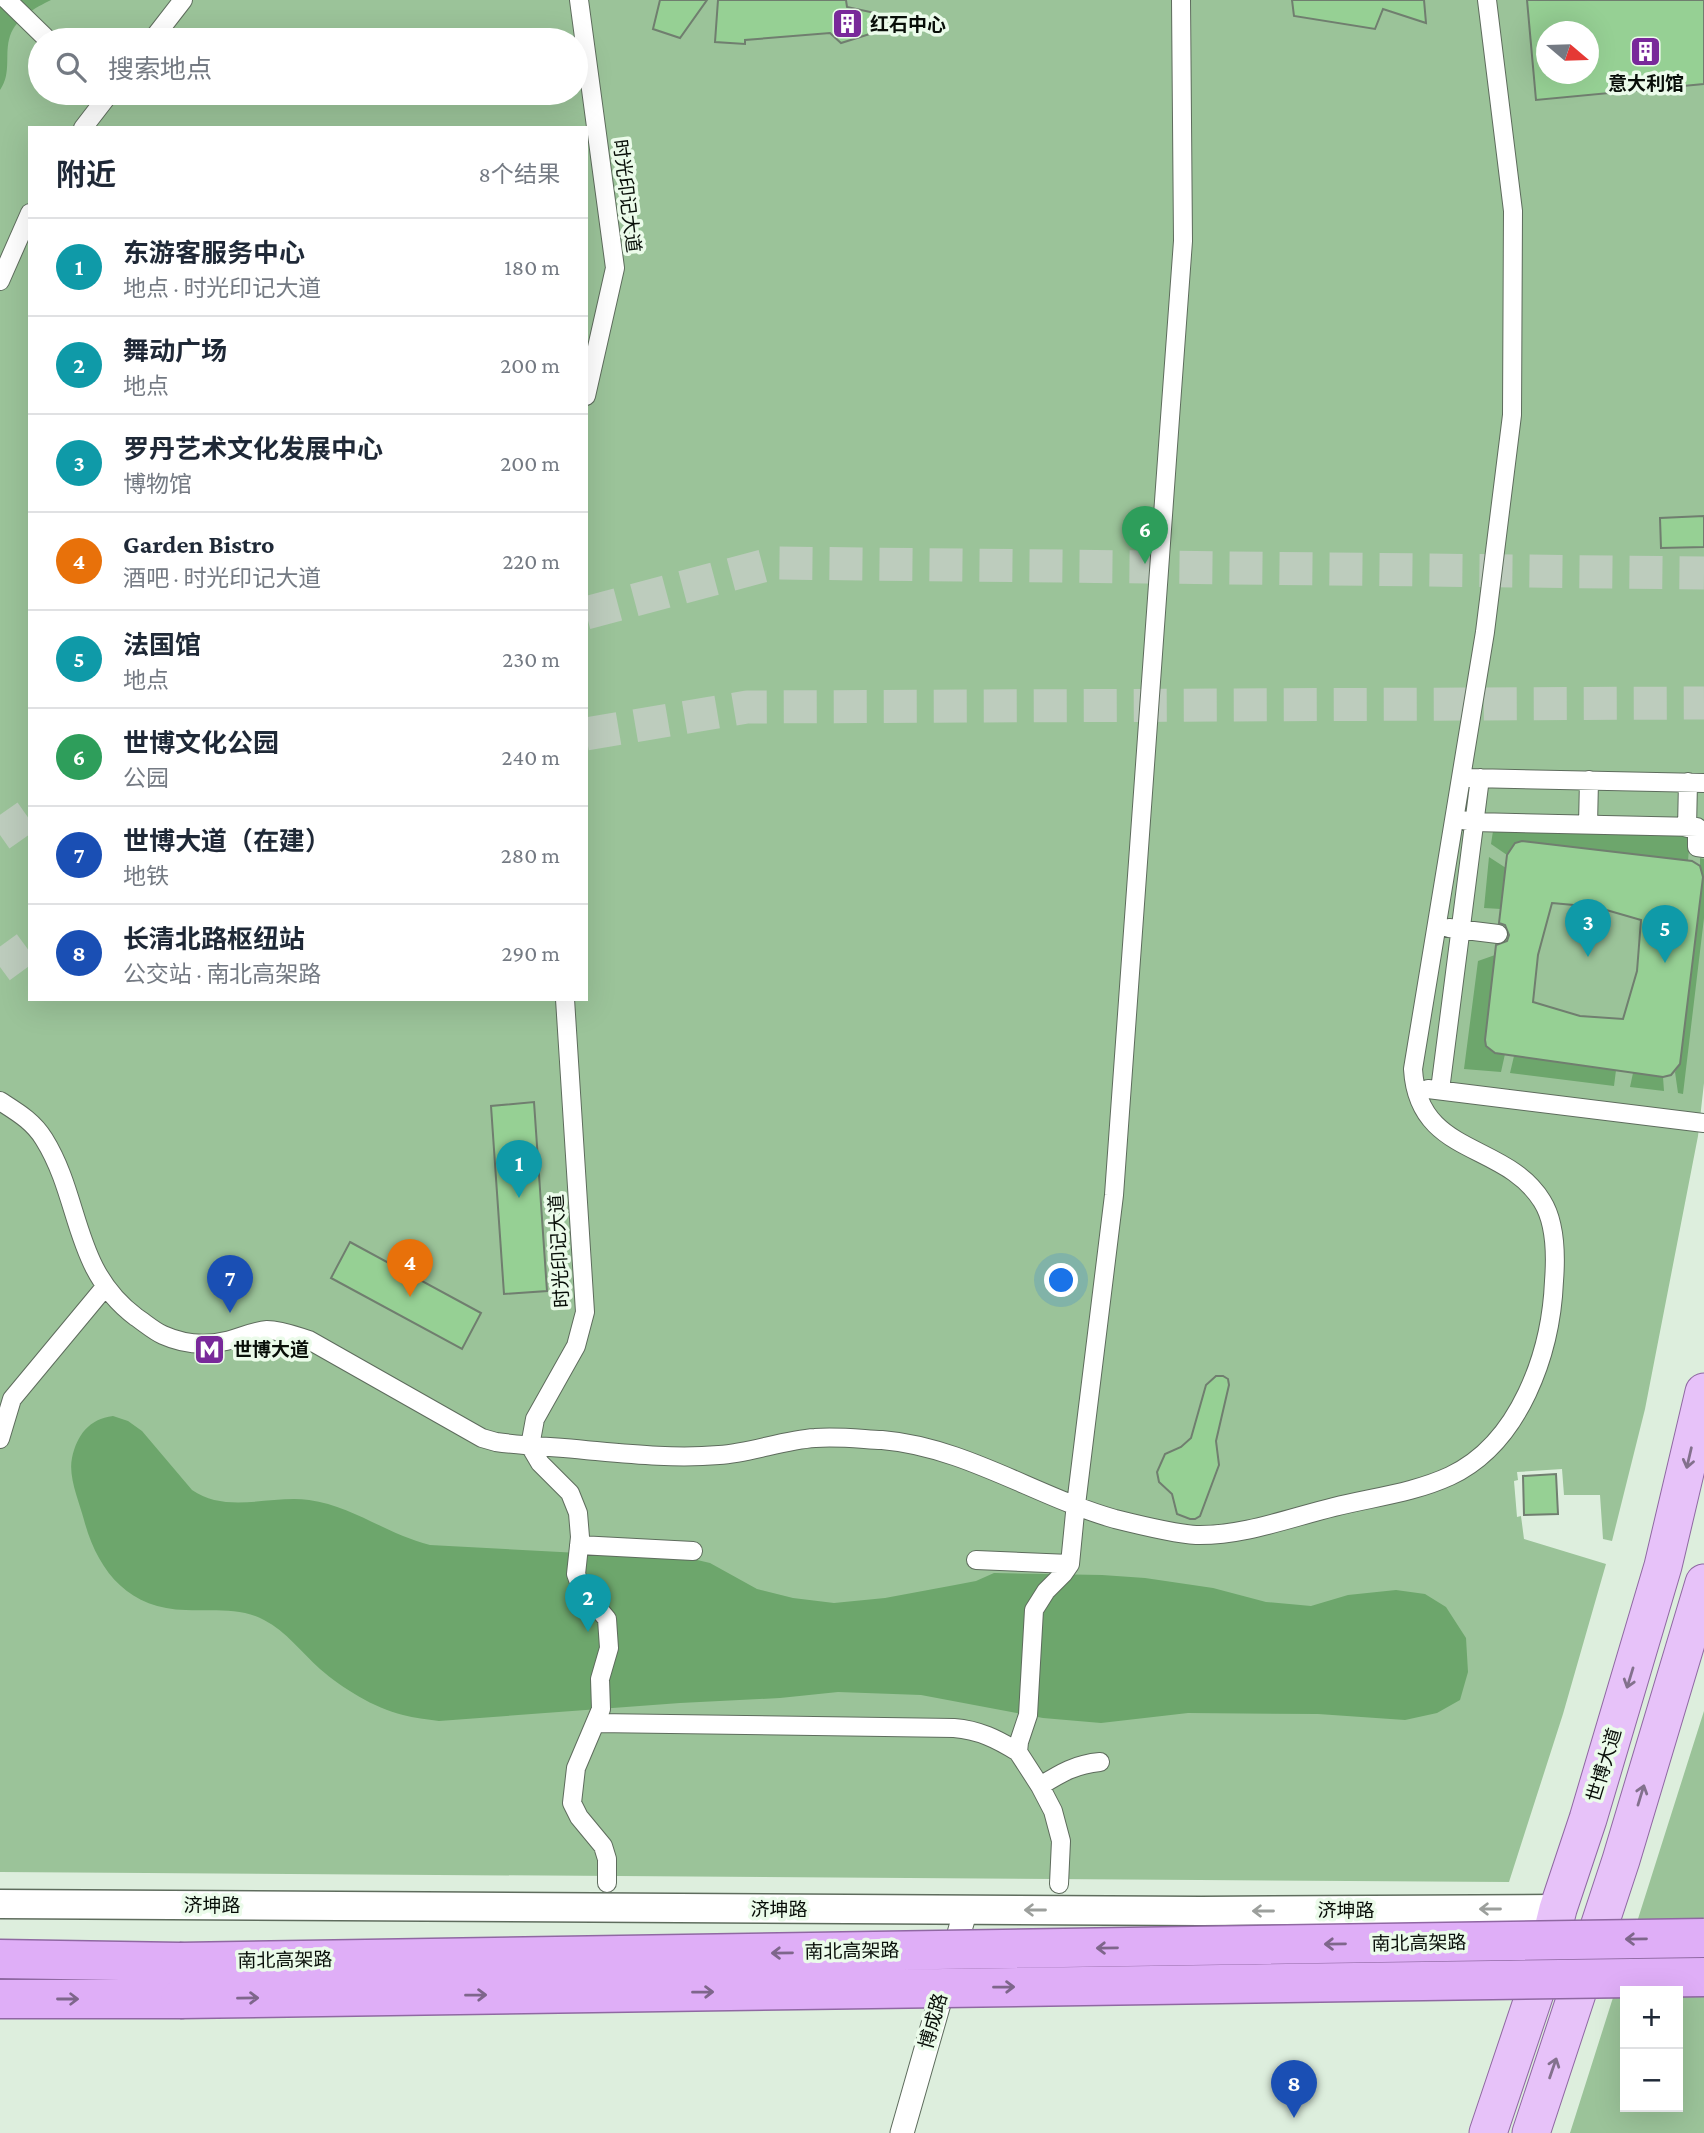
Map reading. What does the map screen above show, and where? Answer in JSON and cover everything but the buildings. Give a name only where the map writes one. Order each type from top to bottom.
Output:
[{"type":"highway","name":"南北高架路","points":[[0,1959],[180,1962],[1704,1938]]},
{"type":"highway","name":"南北高架路","points":[[0,1999],[180,1999],[1704,1977]]},
{"type":"main road","name":"世博大道","points":[[1488,2133],[1544,1966],[1558,1909],[1588,1819],[1663,1566],[1704,1392]]},
{"type":"main road","points":[[1531,2133],[1621,1860],[1704,1583]]},
{"type":"street","points":[[7,0],[35,28]]},
{"type":"street","points":[[161,28],[183,0]]},
{"type":"street","name":"时光印记大道","points":[[579,0],[583,28]]},
{"type":"street","points":[[1018,1752],[1028,1715],[1034,1610],[1046,1591],[1070,1564],[1114,1195],[1183,241],[1181,0]]},
{"type":"street","points":[[0,1101],[29,1120],[44,1138],[57,1163],[86,1250],[105,1287],[122,1306],[161,1335],[203,1344],[223,1342],[267,1330],[309,1340],[482,1438],[496,1442],[648,1455],[720,1455],[814,1438],[886,1441],[941,1453],[1115,1519],[1195,1535],[1254,1529],[1336,1506],[1407,1492],[1465,1468],[1483,1453],[1508,1424],[1528,1390],[1544,1349],[1552,1312],[1555,1277],[1554,1234],[1544,1203],[1528,1183],[1507,1168],[1445,1134],[1423,1108],[1415,1087],[1415,1054],[1485,632],[1512,415],[1513,211],[1487,0]]},
{"type":"street","name":"时光印记大道","points":[[588,67],[615,268],[588,387]]},
{"type":"street","points":[[84,126],[99,105]]},
{"type":"street","points":[[0,281],[28,218]]},
{"type":"street","points":[[1460,778],[1696,783],[1687,828]]},
{"type":"street","points":[[1440,1090],[1480,778]]},
{"type":"street","points":[[1588,780],[1588,825]]},
{"type":"street","points":[[1453,818],[1473,822],[1697,827],[1697,847],[1704,848]]},
{"type":"street","points":[[1436,926],[1498,934]]},
{"type":"street","name":"时光印记大道","points":[[530,1446],[535,1419],[576,1346],[585,1312],[565,1001]]},
{"type":"street","points":[[1415,1087],[1704,1123]]},
{"type":"street","points":[[0,1439],[6,1393],[105,1287]]},
{"type":"street","points":[[530,1446],[540,1463],[570,1493],[578,1513],[576,1574],[581,1588],[607,1619],[609,1648],[600,1679],[601,1709],[576,1768],[572,1803],[579,1817],[603,1846],[607,1859],[607,1883]]},
{"type":"street","points":[[579,1545],[694,1550]]},
{"type":"street","points":[[976,1560],[1070,1564]]},
{"type":"street","points":[[596,1723],[954,1728],[984,1733],[1018,1752],[1053,1811],[1061,1841],[1059,1884]]},
{"type":"street","points":[[1040,1786],[1074,1767],[1100,1762]]},
{"type":"street","name":"济坤路","points":[[0,1904],[1215,1911],[1558,1909]]},
{"type":"street","name":"博成路","points":[[902,2133],[966,1909]]},
{"type":"shaded area","points":[[0,0],[1704,0],[1704,1083],[1698,1136],[1645,1409],[1612,1541],[1603,1539],[1600,1495],[1564,1495],[1562,1469],[1517,1472],[1518,1480],[1514,1481],[1517,1517],[1521,1516],[1524,1539],[1606,1564],[1563,1714],[1509,1882],[0,1872]]},
{"type":"shaded area","points":[[0,0],[51,0],[27,14],[13,29],[8,43],[6,77],[0,90]]},
{"type":"shaded area","points":[[1493,831],[1690,836],[1688,861],[1522,841],[1515,843],[1507,855],[1491,844]]},
{"type":"shaded area","points":[[1489,857],[1506,868],[1501,909],[1484,908]]},
{"type":"shaded area","points":[[1700,858],[1704,859],[1704,918],[1683,1094],[1678,1093],[1675,1072],[1680,1064],[1703,877]]},
{"type":"shaded area","points":[[1495,955],[1485,1040],[1492,1050],[1505,1054],[1501,1072],[1464,1069],[1478,961]]},
{"type":"shaded area","points":[[1514,1056],[1616,1070],[1614,1086],[1510,1073]]},
{"type":"shaded area","points":[[1633,1073],[1663,1077],[1664,1091],[1630,1087]]},
{"type":"shaded area","points":[[113,1416],[128,1421],[142,1431],[192,1490],[219,1501],[294,1499],[325,1503],[430,1545],[693,1559],[710,1563],[757,1589],[793,1598],[834,1603],[885,1598],[976,1581],[994,1573],[1145,1578],[1213,1588],[1266,1602],[1311,1606],[1348,1595],[1396,1590],[1425,1594],[1446,1607],[1466,1638],[1468,1672],[1460,1700],[1437,1713],[1405,1720],[1318,1714],[1188,1713],[1101,1723],[1043,1718],[921,1695],[838,1692],[439,1721],[412,1717],[381,1708],[348,1690],[320,1669],[280,1630],[264,1620],[236,1611],[166,1608],[132,1595],[119,1584],[107,1571],[90,1539],[71,1473],[77,1442],[85,1429],[97,1421]]},
{"type":"shaded area","points":[[1704,1711],[1704,2133],[1570,2133]]},
{"type":"tunnel","points":[[588,612],[774,563],[1704,573]]},
{"type":"tunnel","points":[[588,734],[747,707],[1704,703]]},
{"type":"tunnel","points":[[0,835],[28,815]]},
{"type":"tunnel","points":[[0,967],[28,946]]},
{"type":"place","name":"红石中心","points":[[847,24]]},
{"type":"place","name":"意大利馆","points":[[1646,52]]},
{"type":"place","name":"世博文化公园","points":[[1145,564]]},
{"type":"place","name":"罗丹艺术文化发展中心","points":[[1588,957]]},
{"type":"place","name":"法国馆","points":[[1665,963]]},
{"type":"place","name":"东游客服务中心","points":[[519,1198]]},
{"type":"place","name":"Garden Bistro","points":[[410,1297]]},
{"type":"place","name":"世博大道（在建）","points":[[230,1313]]},
{"type":"place","name":"世博大道","points":[[210,1349]]},
{"type":"place","name":"舞动广场","points":[[588,1632]]},
{"type":"place","name":"长清北路枢纽站","points":[[1294,2118]]}]
